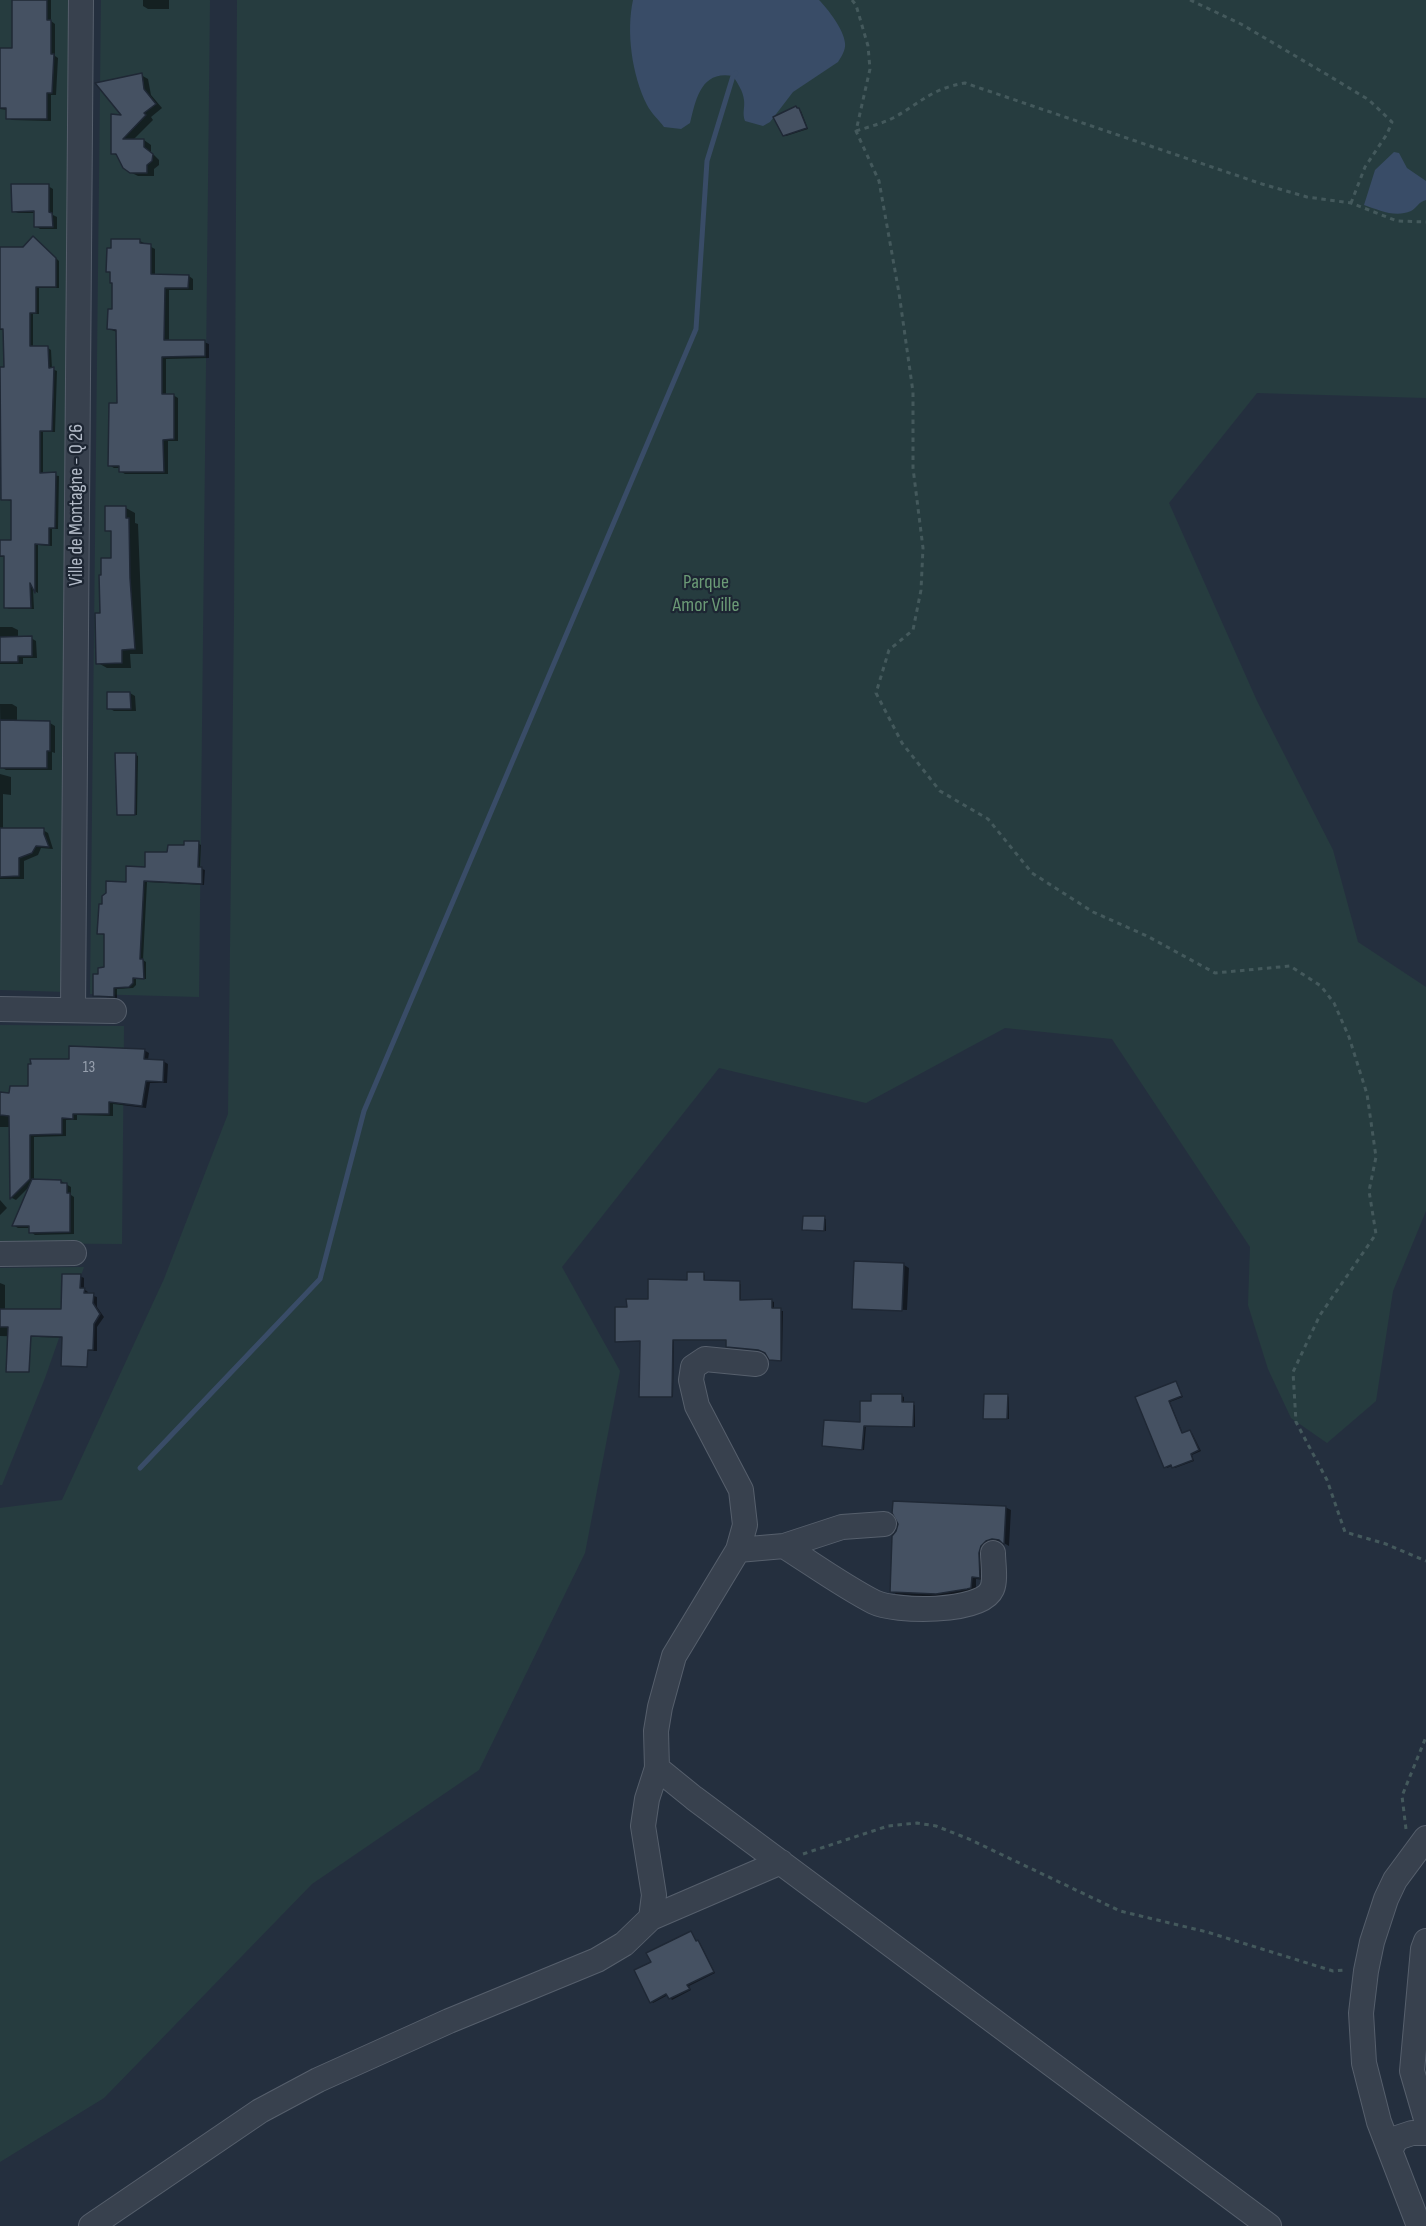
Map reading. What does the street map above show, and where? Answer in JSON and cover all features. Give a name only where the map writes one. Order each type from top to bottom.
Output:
[{"type":"street","name":"Ville de Montagne - Q 26","points":[[73,1010],[81,0]]},
{"type":"street","points":[[0,1009],[114,1011]]},
{"type":"street","points":[[0,1254],[74,1253]]},
{"type":"street","points":[[651,1918],[654,1895],[643,1827],[647,1799],[657,1768],[656,1731],[660,1707],[674,1656],[738,1550],[745,1525],[741,1490],[697,1406],[691,1380],[693,1367],[705,1359],[756,1364]]},
{"type":"street","points":[[738,1550],[784,1546],[842,1527],[884,1524]]},
{"type":"street","points":[[784,1546],[876,1603],[910,1608],[954,1609],[984,1599],[992,1589],[993,1553]]},
{"type":"street","points":[[657,1768],[694,1798],[1269,2226]]},
{"type":"street","points":[[1419,2226],[1380,2122],[1364,2063],[1362,2013],[1366,1971],[1372,1942],[1386,1899],[1395,1880],[1426,1838]]},
{"type":"street","points":[[91,2226],[260,2111],[318,2080],[449,2021],[597,1960],[624,1944],[651,1918],[781,1862]]},
{"type":"street","points":[[1426,1941],[1422,1949],[1412,2071],[1426,2119]]},
{"type":"street","points":[[1390,2150],[1397,2138],[1412,2133],[1426,2133]]},
{"type":"path","points":[[852,0],[856,5],[868,46],[870,69],[856,132],[879,182],[899,293],[913,392],[913,468],[923,548],[921,590],[913,630],[889,650],[876,693],[902,743],[940,791],[988,819],[1032,873],[1093,912],[1147,936],[1215,973],[1290,966],[1321,986],[1334,1003],[1349,1037],[1367,1094],[1376,1157],[1369,1191],[1376,1234],[1320,1315],[1293,1372],[1296,1422],[1327,1480],[1345,1532],[1386,1544],[1426,1561]]},
{"type":"path","points":[[1191,0],[1241,24],[1369,100],[1392,122],[1387,134],[1365,167],[1351,203]]},
{"type":"path","points":[[856,132],[892,118],[918,100],[945,86],[965,83],[1262,184],[1307,196],[1351,203],[1397,221],[1426,222]]},
{"type":"path","points":[[1410,1858],[1402,1796],[1421,1744],[1426,1737]]},
{"type":"path","points":[[781,1862],[888,1826],[917,1823],[936,1826],[969,1839],[1120,1911],[1207,1932],[1334,1971],[1366,1971]]},
{"type":"green space","points":[[0,0],[79,0],[68,992],[0,990]]},
{"type":"green space","points":[[101,0],[210,0],[199,997],[90,994]]},
{"type":"green space","name":"Parque Amor Ville","points":[[237,0],[1426,0],[1426,398],[1257,393],[1169,503],[1257,701],[1333,850],[1358,942],[1426,987],[1426,1211],[1393,1291],[1376,1401],[1327,1443],[1291,1418],[1268,1369],[1248,1305],[1250,1247],[1112,1039],[1005,1028],[866,1103],[719,1068],[562,1267],[620,1371],[585,1553],[479,1770],[312,1884],[104,2098],[0,2162],[0,1508],[62,1500],[164,1279],[228,1114],[234,618]]},
{"type":"green space","points":[[0,1025],[124,1026],[122,1244],[0,1243]]},
{"type":"green space","points":[[84,1267],[45,1378],[2,1485],[0,1485],[0,1268]]},
{"type":"water","points":[[633,0],[819,0],[839,26],[845,48],[838,62],[793,92],[770,122],[763,126],[745,121],[744,100],[740,88],[733,76],[722,75],[714,77],[702,88],[690,123],[681,129],[664,127],[647,105],[634,67],[630,39]]},
{"type":"water","points":[[1394,152],[1399,153],[1407,168],[1426,181],[1426,200],[1413,210],[1399,214],[1364,205],[1375,170]]},
{"type":"building","points":[[12,0],[47,0],[47,20],[51,20],[51,54],[54,54],[52,93],[47,93],[47,119],[6,119],[6,108],[0,108],[0,48],[12,48]]},
{"type":"building","points":[[142,73],[144,89],[156,104],[144,113],[146,115],[123,139],[144,139],[144,147],[153,154],[152,161],[147,165],[147,173],[130,173],[123,168],[116,154],[111,154],[111,114],[121,115],[95,83]]},
{"type":"building","points":[[796,106],[807,128],[783,136],[773,117]]},
{"type":"building","points":[[11,184],[49,184],[49,212],[52,213],[53,227],[34,227],[34,211],[12,212]]},
{"type":"building","points":[[33,236],[56,258],[56,287],[36,287],[36,313],[30,313],[30,346],[48,346],[49,368],[54,367],[52,431],[40,431],[40,473],[56,472],[55,528],[49,528],[49,545],[35,544],[35,593],[30,583],[31,608],[4,608],[4,556],[0,556],[0,540],[11,540],[11,500],[1,500],[0,367],[4,367],[3,329],[0,329],[0,247],[23,247]]},
{"type":"building","points":[[111,239],[140,239],[140,243],[151,244],[151,274],[189,275],[188,288],[165,288],[164,340],[205,340],[205,356],[162,357],[162,394],[174,394],[174,439],[163,440],[164,472],[119,472],[119,466],[108,466],[109,403],[117,403],[116,330],[107,329],[108,309],[112,309],[112,283],[110,283],[110,272],[106,272],[107,248],[111,248]]},
{"type":"building","points":[[105,506],[126,506],[126,518],[129,518],[135,649],[122,650],[122,663],[96,664],[95,613],[100,613],[101,558],[111,558],[111,531],[105,531]]},
{"type":"building","points":[[32,636],[32,656],[18,656],[18,662],[0,662],[0,637]]},
{"type":"building","points":[[107,692],[130,692],[131,709],[107,709]]},
{"type":"building","points":[[0,720],[50,721],[50,751],[47,751],[47,768],[0,768]]},
{"type":"building","points":[[115,753],[136,753],[135,815],[117,815]]},
{"type":"building","points":[[0,828],[44,828],[49,847],[36,846],[32,853],[19,858],[19,876],[0,877]]},
{"type":"building","points":[[184,841],[199,841],[198,867],[202,867],[202,884],[144,881],[140,959],[143,959],[144,979],[133,978],[133,983],[129,987],[114,988],[114,997],[93,996],[93,974],[98,974],[98,968],[104,967],[104,934],[97,934],[99,904],[102,904],[102,896],[106,893],[106,881],[126,882],[126,866],[145,867],[145,852],[167,852],[168,845],[184,845]]},
{"type":"building","points":[[69,1046],[145,1049],[144,1059],[164,1060],[163,1082],[146,1081],[142,1106],[109,1102],[109,1114],[73,1114],[73,1119],[62,1118],[62,1134],[30,1135],[30,1179],[10,1199],[9,1116],[0,1115],[0,1092],[9,1093],[10,1086],[28,1086],[30,1059],[69,1059]]},
{"type":"building","points":[[32,1179],[61,1180],[61,1183],[67,1183],[67,1193],[70,1193],[70,1232],[29,1233],[29,1226],[12,1226]]},
{"type":"building","points":[[803,1216],[825,1216],[824,1231],[802,1230]]},
{"type":"building","points":[[854,1261],[904,1263],[902,1311],[852,1309]]},
{"type":"building","points":[[687,1272],[704,1272],[704,1280],[740,1281],[740,1300],[772,1299],[772,1308],[781,1308],[781,1361],[769,1360],[765,1353],[758,1350],[726,1347],[726,1340],[673,1340],[672,1397],[639,1397],[640,1341],[615,1342],[615,1307],[627,1307],[626,1299],[648,1299],[648,1279],[687,1280]]},
{"type":"building","points":[[62,1274],[81,1274],[80,1288],[85,1288],[84,1293],[94,1293],[93,1303],[100,1314],[94,1324],[93,1350],[88,1350],[87,1367],[61,1366],[62,1337],[31,1336],[29,1372],[6,1372],[8,1327],[0,1327],[0,1309],[61,1309]]},
{"type":"building","points":[[1176,1381],[1182,1396],[1169,1401],[1182,1433],[1190,1430],[1199,1450],[1191,1454],[1193,1460],[1172,1468],[1171,1465],[1164,1468],[1135,1397]]},
{"type":"building","points":[[871,1394],[902,1394],[902,1402],[914,1402],[913,1427],[864,1426],[862,1450],[822,1446],[824,1420],[860,1422],[860,1401],[871,1401]]},
{"type":"building","points":[[984,1394],[1008,1394],[1007,1419],[983,1419]]},
{"type":"building","points":[[893,1501],[1006,1506],[1004,1545],[999,1540],[992,1539],[981,1546],[980,1578],[972,1577],[971,1588],[936,1594],[890,1592],[892,1536],[898,1524],[892,1513]]},
{"type":"building","points":[[691,1931],[714,1972],[687,1985],[690,1989],[669,1999],[666,1994],[650,2003],[634,1970],[651,1962],[646,1953]]},
{"type":"waterway","points":[[140,1468],[320,1279],[364,1111],[696,329],[707,161],[733,76],[736,73]]}]
